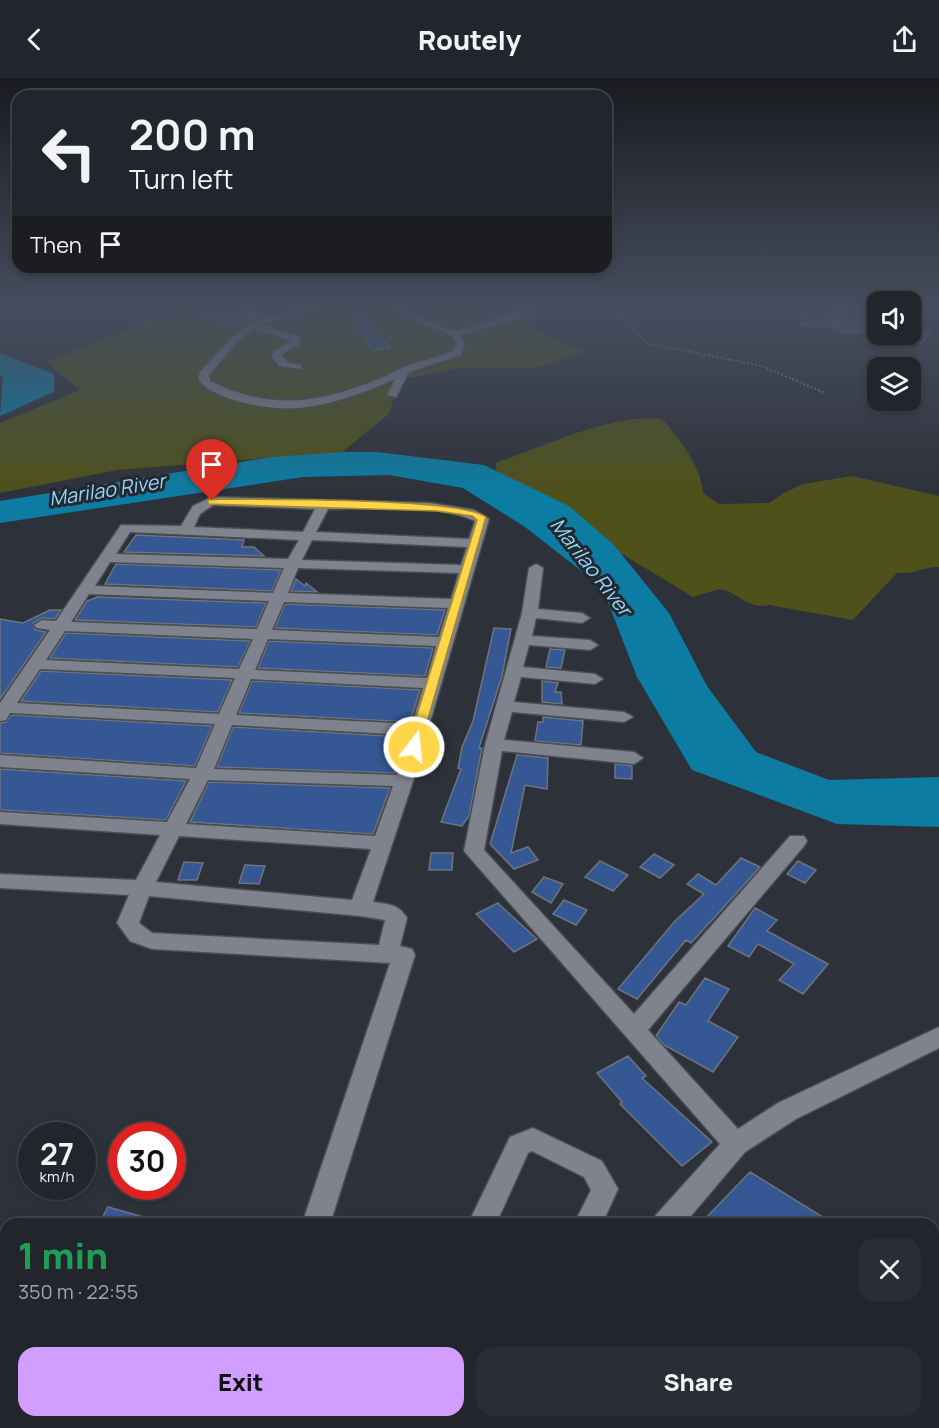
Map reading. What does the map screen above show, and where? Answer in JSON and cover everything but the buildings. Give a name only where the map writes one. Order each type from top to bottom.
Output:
[{"type":"street","points":[[207,371],[204,374],[206,383],[234,397],[267,404],[297,405],[336,397],[376,384],[403,371]]},
{"type":"street","points":[[392,395],[404,371]]},
{"type":"street","points":[[186,531],[191,515],[200,505],[212,501],[437,508],[475,514],[482,519],[404,782],[360,908]]},
{"type":"street","points":[[318,1218],[404,955],[152,941],[132,932],[128,923],[141,888],[202,774],[294,562],[323,505]]},
{"type":"street","points":[[3,712],[87,590],[126,528],[474,543]]},
{"type":"street","points":[[106,558],[468,569]]},
{"type":"street","points":[[536,568],[530,613],[494,745],[474,851],[736,1144]]},
{"type":"street","points":[[87,590],[457,604]]},
{"type":"street","points":[[530,613],[582,618]]},
{"type":"street","points":[[42,624],[446,642]]},
{"type":"street","points":[[522,640],[590,645]]},
{"type":"street","points":[[36,664],[433,683]]},
{"type":"street","points":[[515,671],[595,679]]},
{"type":"street","points":[[506,706],[624,717]]},
{"type":"street","points":[[3,712],[226,719],[419,730]]},
{"type":"street","points":[[494,745],[634,758]]},
{"type":"street","points":[[0,761],[202,774],[404,782]]},
{"type":"street","points":[[0,818],[384,843]]},
{"type":"street","points":[[634,1030],[797,841]]},
{"type":"street","points":[[0,881],[141,888],[389,912],[396,918],[388,953]]},
{"type":"street","points":[[671,1218],[736,1144],[787,1111],[939,1037]]},
{"type":"street","points":[[485,1218],[519,1145],[533,1139],[593,1169],[606,1189],[591,1218]]},
{"type":"path","points":[[774,371],[825,393]]},
{"type":"green space","points":[[57,371],[445,371],[399,380],[389,414],[342,452],[117,470],[0,493],[0,423],[80,390]]},
{"type":"green space","points":[[647,418],[662,419],[669,427],[694,463],[703,493],[719,504],[769,503],[803,484],[852,476],[939,496],[939,567],[897,573],[853,620],[769,605],[753,605],[722,590],[693,597],[497,478],[496,463],[589,429]]},
{"type":"water","points":[[0,371],[46,371],[54,374],[54,392],[0,416],[3,377]]},
{"type":"water","name":"Marilao River","points":[[377,452],[484,465],[569,506],[614,545],[669,613],[707,686],[756,752],[829,780],[939,777],[939,827],[837,824],[692,770],[637,677],[602,587],[525,527],[463,488],[389,475],[303,477],[0,523],[0,501],[272,457]]},
{"type":"route","points":[[212,501],[437,508],[475,514],[482,519],[414,747]]}]
